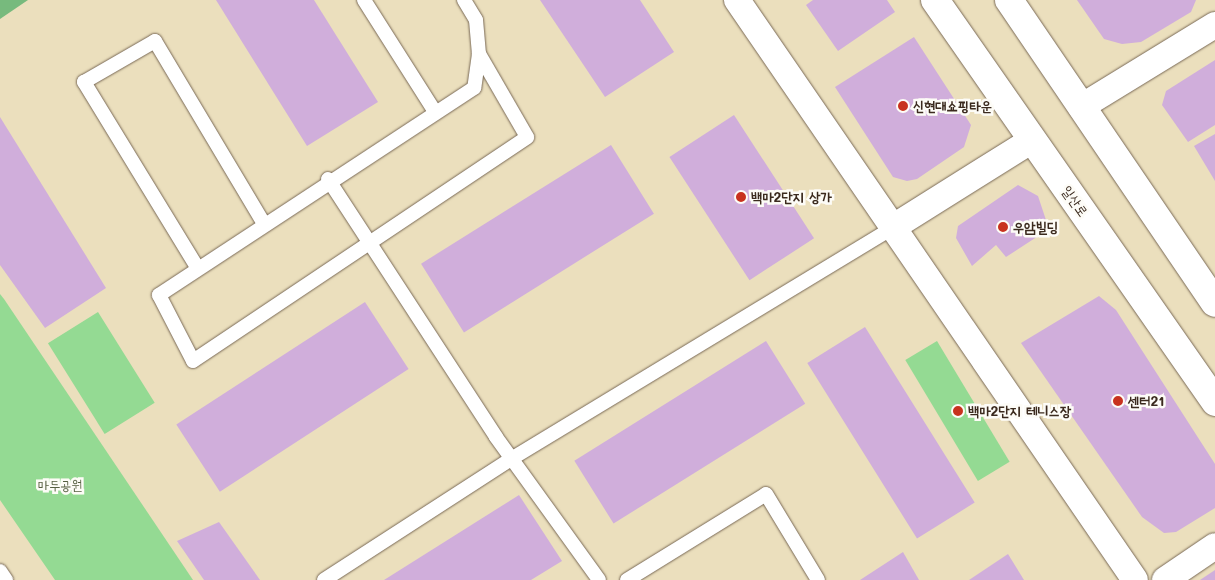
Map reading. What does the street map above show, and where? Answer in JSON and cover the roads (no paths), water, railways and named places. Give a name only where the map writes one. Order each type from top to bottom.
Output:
[{"type":"main road","name":"일산로","points":[[935,0],[1215,402]]},
{"type":"main road","points":[[1009,0],[1215,303]]},
{"type":"street","points":[[737,0],[895,226],[1135,580]]},
{"type":"street","points":[[1081,107],[1215,25]]},
{"type":"street","points":[[895,226],[1032,140]]},
{"type":"street","points":[[1165,580],[1215,546]]},
{"type":"lane","points":[[364,0],[435,112]]},
{"type":"lane","points":[[464,0],[476,20],[479,54],[474,88],[328,179],[159,294],[193,361],[527,137],[479,54]]},
{"type":"lane","points":[[197,267],[84,82],[155,41],[264,224]]},
{"type":"lane","points":[[328,179],[368,244],[511,459],[599,580]]},
{"type":"lane","points":[[324,580],[511,459],[895,226]]},
{"type":"lane","points":[[627,580],[766,494],[818,580]]},
{"type":"lane","points":[[0,571],[6,580]]},
{"type":"place","name":"신현대쇼핑타운","points":[[903,106]]},
{"type":"place","name":"백마2단지 상가","points":[[741,197]]},
{"type":"place","name":"우암빌딩","points":[[1003,227]]},
{"type":"place","name":"센터21","points":[[1118,401]]},
{"type":"place","name":"백마2단지 테니스장","points":[[958,411]]},
{"type":"park label","name":"마두공원","points":[[60,485]]}]
